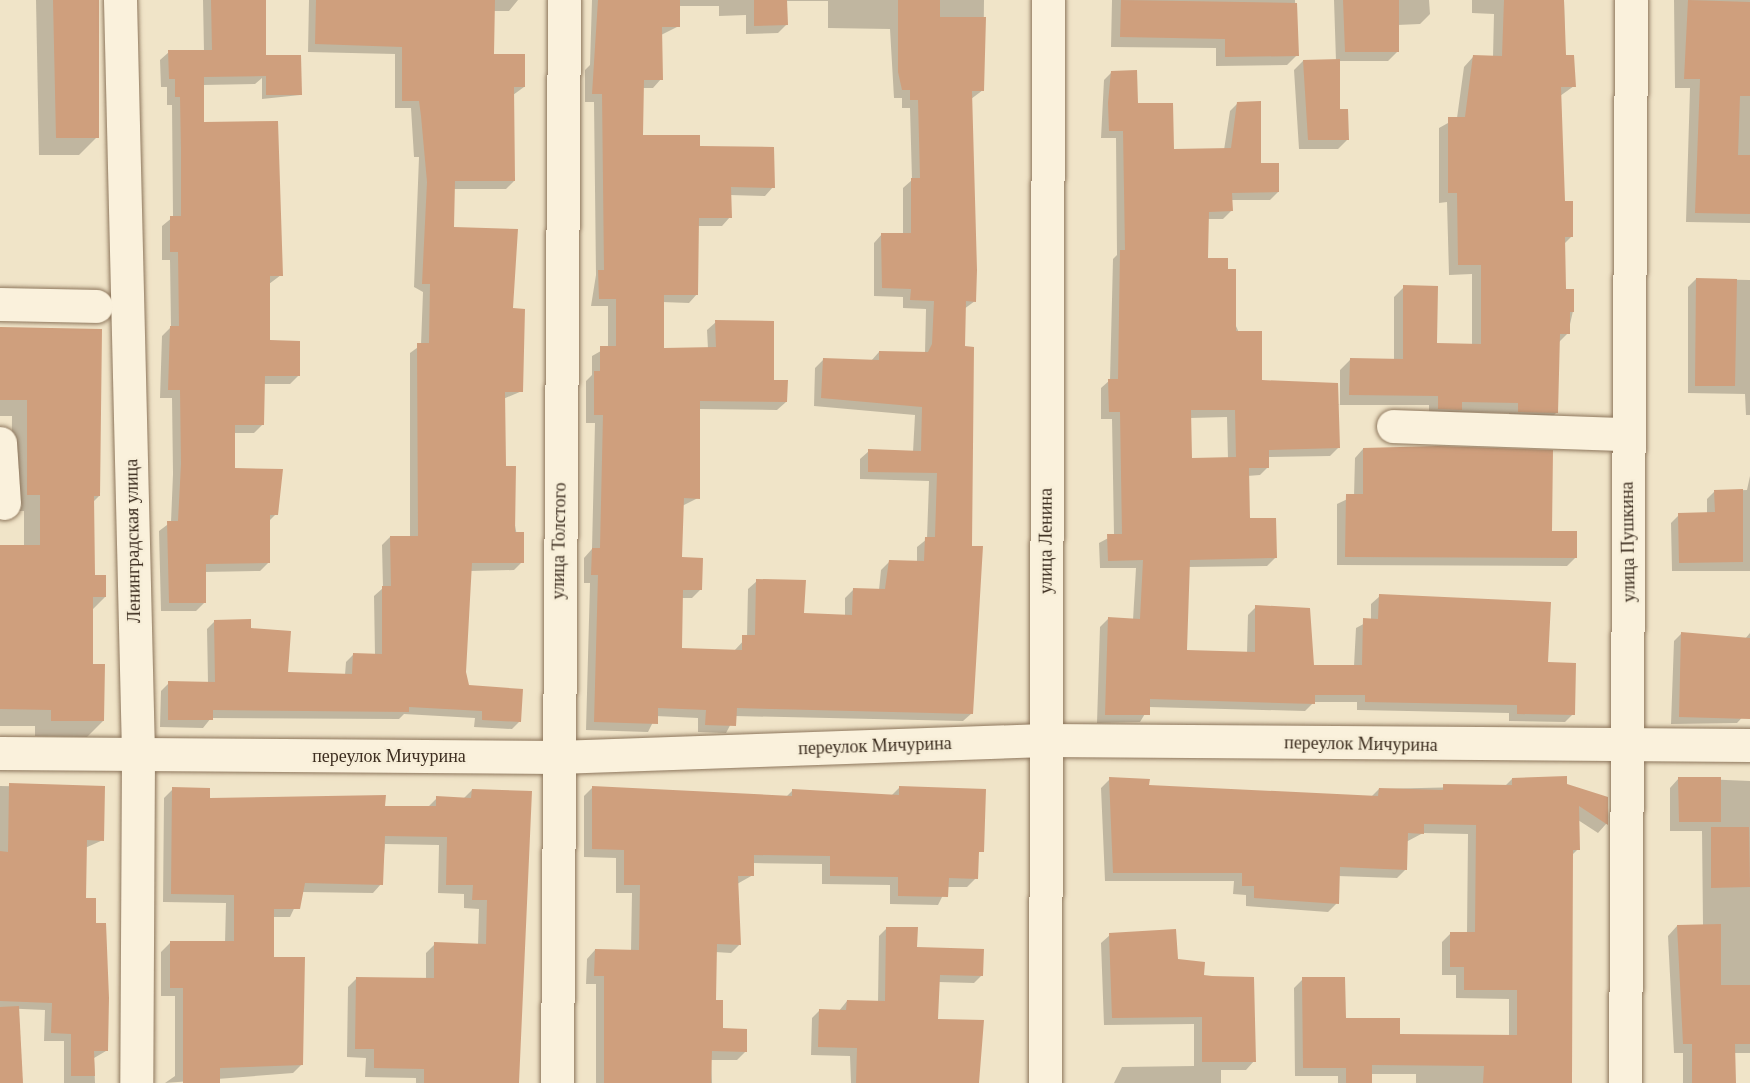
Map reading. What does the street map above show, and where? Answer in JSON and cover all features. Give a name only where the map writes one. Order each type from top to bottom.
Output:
[{"type":"street","name":"Ленинградская улица","points":[[120,0],[138,755],[136,1083]]},
{"type":"street","name":"улица Толстого","points":[[557,1083],[557,757],[564,0]]},
{"type":"street","name":"улица Ленина","points":[[1045,1083],[1048,0]]},
{"type":"street","name":"улица Пушкина","points":[[1625,1083],[1631,747],[1626,434],[1631,0]]},
{"type":"street","points":[[0,304],[96,306]]},
{"type":"street","points":[[1393,426],[1626,434]]},
{"type":"street","points":[[0,443],[4,503]]},
{"type":"street","name":"переулок Мичурина","points":[[0,753],[557,757],[1046,740],[1631,747],[1750,745]]},
{"type":"building","points":[[53,0],[99,0],[99,138],[56,138]]},
{"type":"building","points":[[211,0],[266,0],[266,76],[204,77],[204,122],[278,121],[283,276],[270,276],[270,340],[300,341],[300,376],[265,376],[264,425],[235,425],[235,468],[283,469],[278,515],[270,515],[270,563],[206,564],[206,603],[169,603],[167,521],[178,521],[181,464],[180,390],[168,390],[170,326],[179,326],[178,252],[170,252],[170,216],[181,216],[181,149],[180,97],[175,97],[175,79],[169,79],[168,50],[212,50]]},
{"type":"building","points":[[316,0],[495,0],[494,54],[525,54],[525,87],[514,87],[515,181],[455,181],[454,227],[518,229],[513,308],[525,309],[523,392],[505,392],[506,466],[516,466],[515,532],[524,532],[524,563],[472,563],[466,672],[469,685],[523,689],[521,722],[482,720],[482,711],[409,707],[409,712],[213,710],[213,720],[168,720],[168,681],[215,682],[214,620],[251,619],[251,628],[291,631],[288,672],[352,674],[353,653],[382,654],[382,586],[391,586],[390,536],[418,536],[417,343],[429,343],[430,284],[422,284],[427,182],[419,101],[402,101],[402,47],[315,44]]},
{"type":"building","points":[[598,0],[680,0],[680,27],[662,27],[663,80],[644,80],[643,135],[700,135],[700,146],[774,147],[775,188],[731,187],[732,218],[699,218],[698,295],[664,295],[664,348],[716,347],[715,320],[774,321],[774,380],[788,380],[787,402],[700,401],[700,499],[684,498],[682,557],[703,558],[702,590],[683,590],[682,648],[742,650],[742,635],[755,635],[756,579],[806,580],[804,613],[852,615],[853,588],[885,589],[889,560],[924,561],[925,537],[935,537],[937,473],[868,472],[868,449],[921,451],[922,407],[821,398],[823,358],[879,360],[879,351],[928,352],[932,344],[934,301],[910,300],[911,289],[882,288],[881,233],[911,233],[911,178],[920,178],[918,100],[910,100],[910,90],[902,90],[898,72],[898,0],[940,0],[940,17],[986,17],[984,91],[972,91],[977,270],[976,302],[966,301],[965,346],[974,347],[972,546],[983,546],[973,714],[737,708],[736,726],[705,725],[706,710],[658,708],[658,724],[594,722],[598,575],[591,575],[592,548],[600,548],[603,415],[594,415],[594,371],[600,371],[600,346],[616,346],[616,299],[599,299],[598,270],[604,270],[602,94],[592,94]]},
{"type":"building","points":[[754,0],[787,0],[788,25],[754,26]]},
{"type":"building","points":[[1121,0],[1297,3],[1299,56],[1225,57],[1225,39],[1120,37]]},
{"type":"building","points":[[1343,0],[1399,0],[1399,52],[1345,52]]},
{"type":"building","points":[[1504,0],[1564,0],[1566,55],[1574,55],[1576,87],[1561,87],[1565,201],[1573,201],[1573,237],[1565,237],[1566,289],[1574,289],[1574,312],[1570,312],[1570,334],[1560,334],[1558,413],[1518,412],[1518,403],[1462,402],[1462,410],[1438,409],[1438,396],[1349,395],[1350,358],[1403,359],[1403,285],[1438,286],[1437,343],[1481,344],[1481,265],[1458,265],[1457,193],[1448,193],[1448,117],[1465,117],[1473,55],[1502,56]]},
{"type":"building","points":[[1688,0],[1750,2],[1750,96],[1740,96],[1738,155],[1750,155],[1750,214],[1695,213],[1700,79],[1684,79]]},
{"type":"building","points":[[266,55],[301,55],[302,95],[266,95]]},
{"type":"building","points":[[1340,59],[1340,109],[1348,109],[1349,140],[1308,140],[1303,60]]},
{"type":"building","points":[[1137,70],[1138,103],[1173,103],[1174,149],[1231,148],[1237,102],[1261,101],[1261,163],[1279,163],[1279,192],[1232,193],[1233,211],[1209,212],[1208,258],[1228,258],[1228,269],[1236,269],[1236,331],[1262,331],[1262,380],[1338,383],[1340,448],[1269,450],[1269,468],[1249,468],[1250,518],[1276,518],[1277,558],[1190,560],[1187,650],[1255,652],[1255,605],[1310,608],[1314,665],[1362,665],[1363,618],[1378,619],[1379,594],[1551,602],[1548,662],[1576,663],[1575,715],[1517,714],[1517,705],[1365,702],[1365,695],[1315,695],[1315,704],[1150,699],[1150,715],[1105,715],[1108,617],[1140,619],[1143,560],[1108,561],[1107,534],[1122,534],[1120,412],[1109,412],[1108,379],[1118,379],[1120,250],[1125,250],[1123,131],[1109,131],[1108,103],[1111,71]],"holes":[[[1191,410],[1235,410],[1236,457],[1192,458]]]},
{"type":"building","points":[[1696,278],[1737,279],[1735,386],[1695,386]]},
{"type":"building","points":[[0,327],[102,329],[100,496],[94,496],[95,575],[106,575],[106,597],[93,597],[93,664],[105,664],[104,721],[51,721],[51,710],[0,709],[0,545],[40,545],[40,495],[27,495],[27,400],[0,400]]},
{"type":"building","points":[[1438,446],[1553,450],[1552,531],[1577,531],[1577,558],[1345,557],[1346,494],[1363,494],[1363,448]]},
{"type":"building","points":[[1743,489],[1743,562],[1679,563],[1678,513],[1715,512],[1714,490]]},
{"type":"building","points":[[1681,632],[1750,638],[1750,719],[1679,717]]},
{"type":"building","points":[[1567,776],[1567,784],[1608,797],[1608,825],[1579,806],[1580,850],[1573,850],[1572,1083],[1483,1083],[1484,1066],[1372,1065],[1372,1083],[1346,1083],[1346,1068],[1303,1068],[1302,977],[1345,977],[1346,1018],[1400,1018],[1400,1034],[1517,1035],[1517,990],[1464,990],[1464,967],[1450,967],[1450,932],[1475,932],[1476,825],[1424,824],[1424,834],[1408,833],[1407,870],[1340,867],[1339,904],[1254,898],[1254,886],[1242,886],[1242,873],[1113,873],[1109,777],[1150,779],[1149,785],[1378,796],[1379,788],[1443,790],[1443,784],[1512,785],[1512,778]]},
{"type":"building","points":[[1678,777],[1721,777],[1721,822],[1679,822]]},
{"type":"building","points":[[9,783],[105,786],[104,841],[87,840],[86,898],[96,898],[96,923],[106,923],[109,998],[108,1051],[94,1051],[95,1076],[71,1076],[71,1034],[51,1033],[52,1003],[0,1001],[0,851],[8,852]]},
{"type":"building","points":[[592,786],[792,796],[792,789],[899,795],[899,786],[986,789],[984,852],[979,852],[978,879],[949,878],[948,897],[898,896],[898,877],[830,876],[830,856],[754,855],[754,876],[738,876],[741,945],[717,944],[716,1000],[723,1000],[723,1028],[747,1029],[747,1052],[712,1051],[711,1083],[604,1083],[604,976],[594,976],[595,949],[639,950],[640,885],[624,885],[624,850],[592,849]]},
{"type":"building","points":[[172,787],[210,788],[210,798],[386,795],[385,806],[436,806],[436,796],[471,798],[472,789],[532,791],[519,1083],[424,1083],[424,1069],[374,1068],[374,1049],[355,1049],[356,977],[434,978],[434,942],[486,944],[487,900],[472,900],[473,885],[446,885],[447,837],[385,836],[383,885],[305,883],[300,909],[274,909],[274,957],[305,957],[303,1065],[220,1068],[220,1083],[183,1083],[183,988],[170,988],[170,941],[234,941],[234,895],[171,894]]},
{"type":"building","points":[[1711,827],[1749,827],[1750,887],[1711,888]]},
{"type":"building","points":[[1721,924],[1721,985],[1750,985],[1750,1044],[1735,1044],[1736,1083],[1692,1083],[1692,1044],[1683,1044],[1677,925]]},
{"type":"building","points":[[886,927],[918,927],[917,947],[984,949],[983,976],[940,975],[938,1019],[984,1020],[979,1083],[856,1083],[857,1048],[818,1047],[819,1009],[846,1010],[847,1000],[885,1001]]},
{"type":"building","points":[[1176,929],[1178,959],[1205,962],[1204,975],[1254,977],[1256,1062],[1202,1062],[1202,1017],[1112,1018],[1109,933]]},
{"type":"building","points":[[19,1006],[23,1083],[0,1083],[0,1007]]}]
